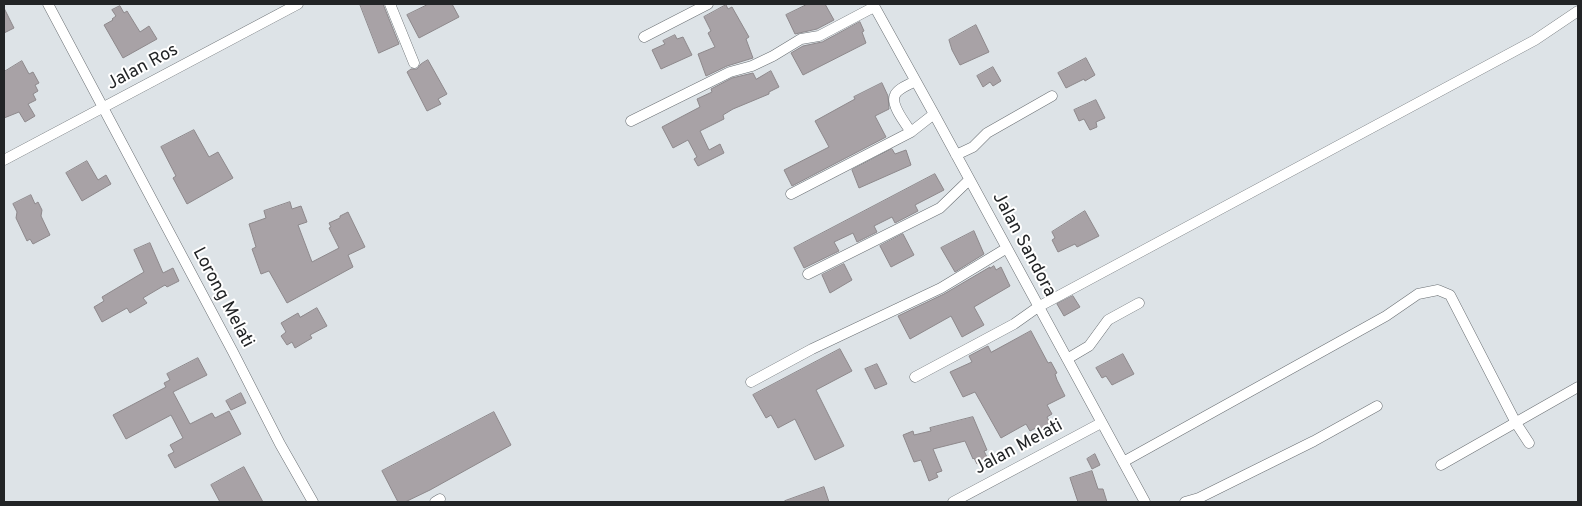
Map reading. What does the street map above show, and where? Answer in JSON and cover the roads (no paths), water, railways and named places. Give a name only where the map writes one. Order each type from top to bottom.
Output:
[{"type":"street","name":"Lorong Melati","points":[[48,4],[280,444],[313,502]]},
{"type":"street","name":"Jalan Ros","points":[[4,160],[298,4]]},
{"type":"street","points":[[390,4],[414,63]]},
{"type":"street","points":[[644,37],[708,4]]},
{"type":"street","points":[[631,121],[730,72],[752,66],[801,38],[819,36],[873,5]]},
{"type":"street","name":"Jalan Sandora","points":[[873,5],[1144,502]]},
{"type":"street","points":[[915,377],[1014,324],[1038,307],[1535,40],[1578,11]]},
{"type":"street","points":[[911,132],[900,116],[894,99],[898,91],[915,81]]},
{"type":"street","points":[[956,155],[972,146],[987,133],[1052,96]]},
{"type":"street","points":[[791,194],[911,132],[934,114]]},
{"type":"street","points":[[808,274],[940,208],[969,180]]},
{"type":"street","points":[[751,382],[812,349],[941,288],[1007,248]]},
{"type":"street","points":[[1123,462],[1386,316],[1418,294],[1438,290],[1450,295],[1516,423],[1529,443]]},
{"type":"street","points":[[1066,359],[1088,346],[1108,320],[1139,303]]},
{"type":"street","points":[[1441,465],[1578,387]]},
{"type":"street","points":[[1185,502],[1199,498],[1314,442],[1377,406]]},
{"type":"street","name":"Jalan Melati","points":[[953,502],[1101,423]]}]
